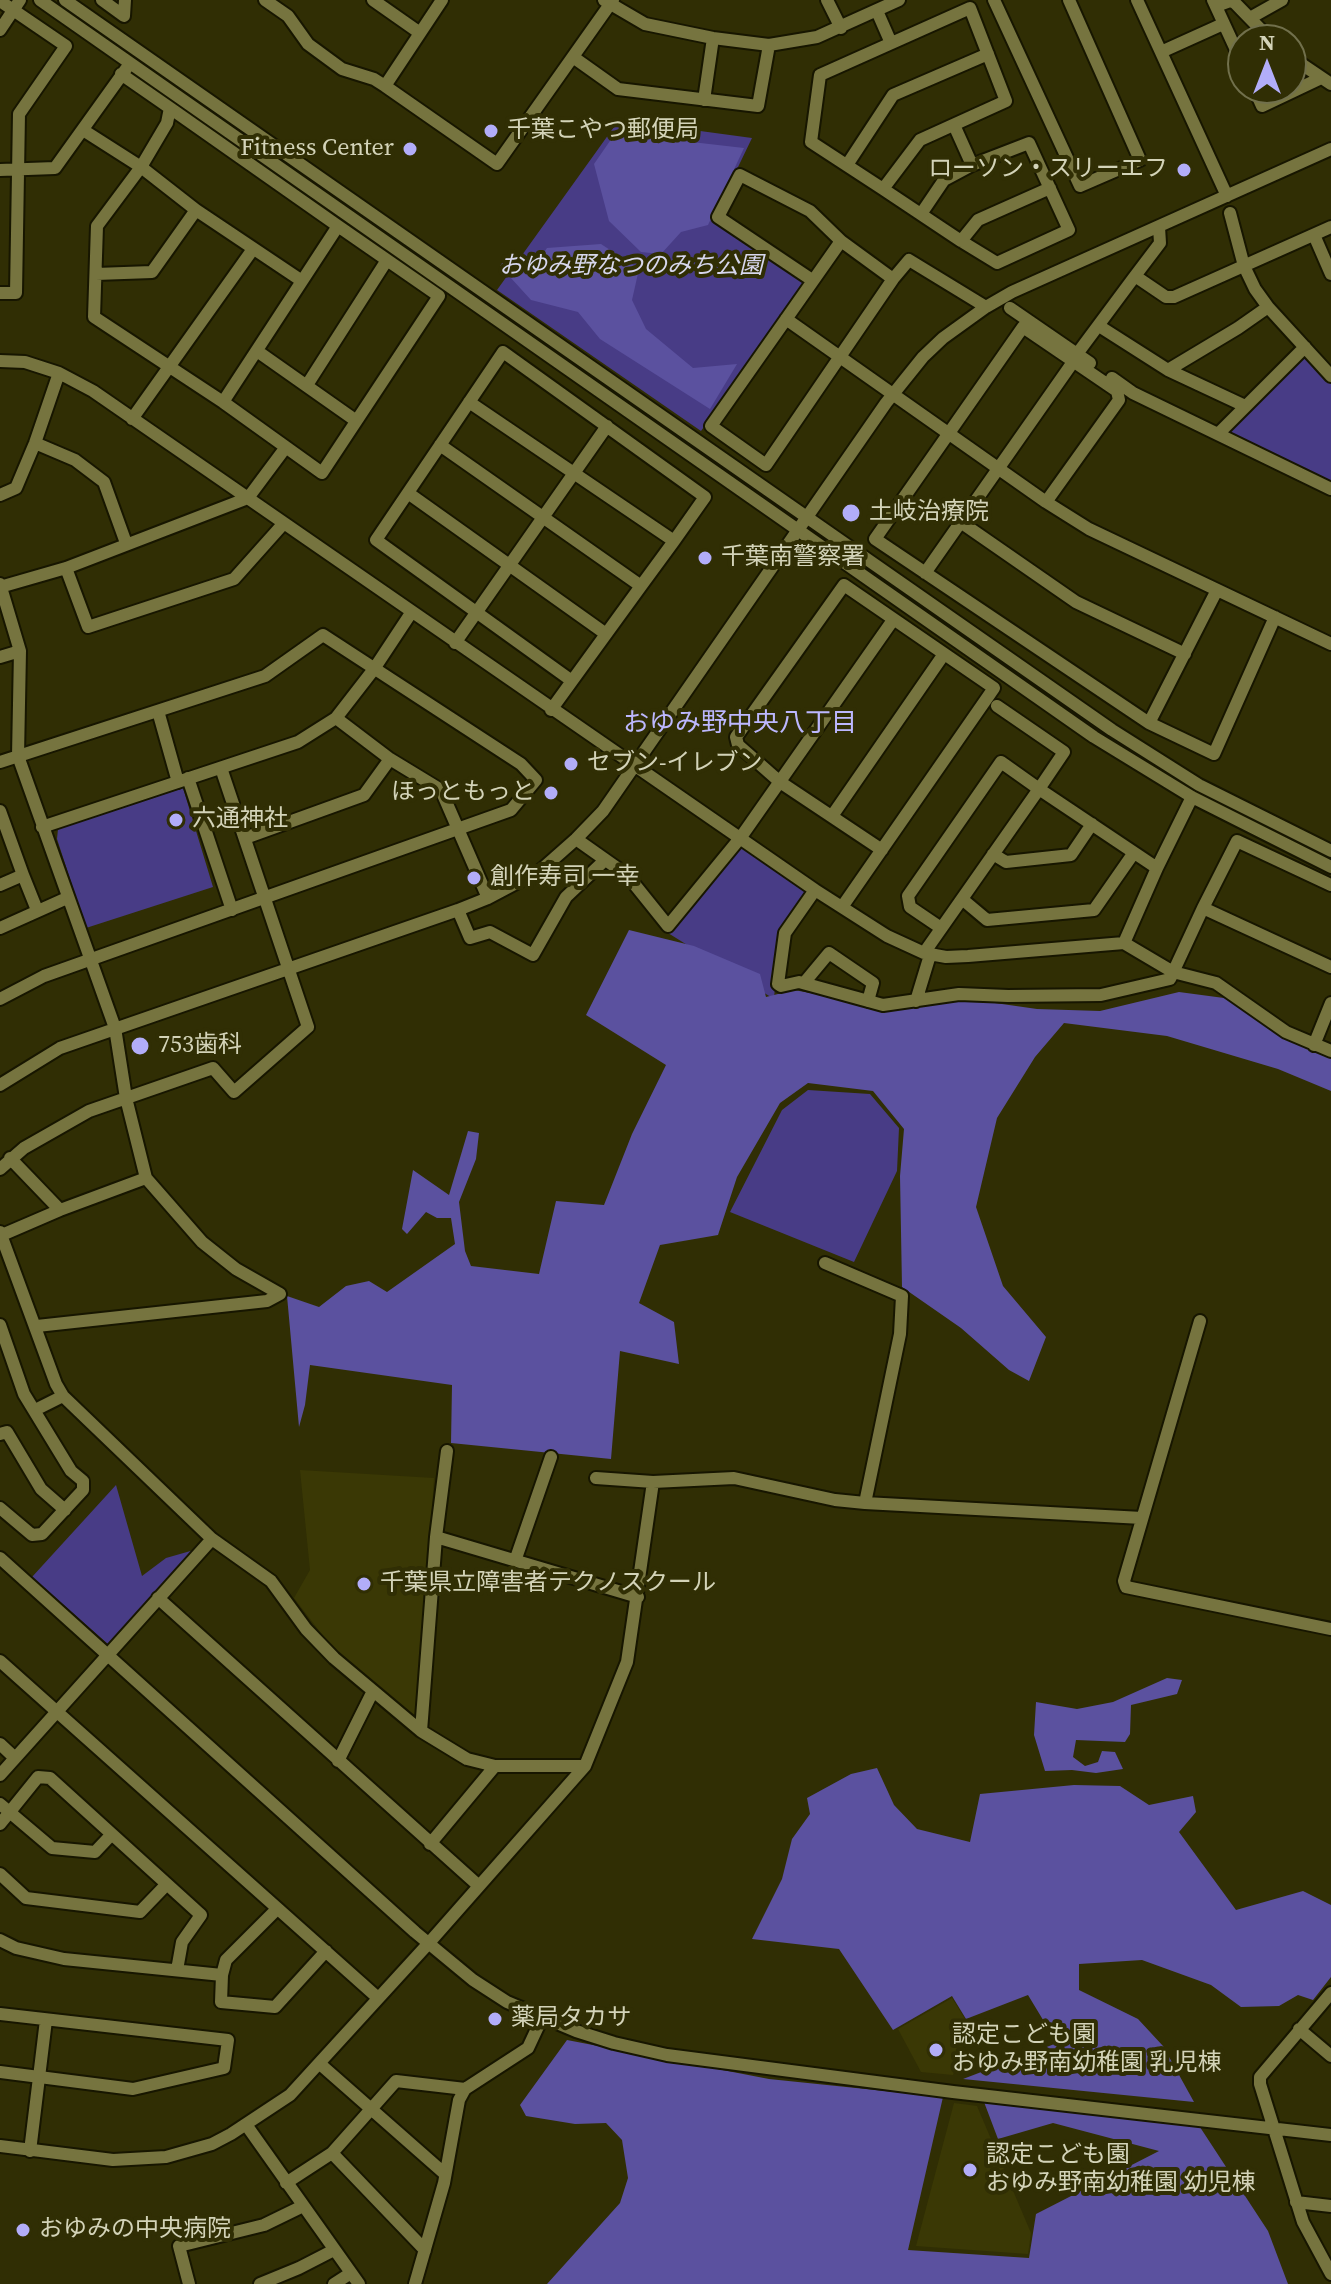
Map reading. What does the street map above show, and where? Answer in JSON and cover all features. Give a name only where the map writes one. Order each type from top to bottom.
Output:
[{"type":"street","points":[[40,0],[1094,737],[1192,797],[1331,867]]},
{"type":"street","points":[[65,0],[1012,662],[1199,785],[1331,851]]},
{"type":"street","points":[[102,0],[124,16],[125,0]]},
{"type":"street","points":[[265,0],[288,16],[308,44],[342,69],[374,79],[497,164],[609,1],[645,24],[713,38],[769,45],[817,37],[899,0]]},
{"type":"street","points":[[373,0],[420,33]]},
{"type":"street","points":[[385,86],[442,0]]},
{"type":"street","points":[[827,0],[841,28]]},
{"type":"street","points":[[994,0],[1080,186],[1140,160],[1069,0]]},
{"type":"street","points":[[1137,0],[1227,196]]},
{"type":"street","points":[[1250,18],[1282,0]]},
{"type":"street","points":[[0,1],[16,6],[66,46],[19,114],[16,293],[0,293]]},
{"type":"street","points":[[1227,32],[1214,3],[1230,1],[1256,24]]},
{"type":"street","points":[[0,30],[16,6]]},
{"type":"street","points":[[883,189],[920,140],[1006,101],[970,8],[820,75],[811,142],[961,241],[997,263],[1069,230],[1029,143]]},
{"type":"street","points":[[877,11],[891,43]]},
{"type":"street","points":[[1161,52],[1223,24]]},
{"type":"street","points":[[704,100],[713,38]]},
{"type":"street","points":[[573,57],[618,89],[758,106],[769,45]]},
{"type":"street","points":[[847,165],[893,95],[988,54]]},
{"type":"street","points":[[0,170],[55,168],[130,63]]},
{"type":"street","points":[[1307,68],[1326,81]]},
{"type":"street","points":[[121,74],[170,108],[338,226],[439,296],[322,473],[223,402],[94,317],[97,226],[141,167],[167,123],[170,108]]},
{"type":"street","points":[[1307,88],[1326,81]]},
{"type":"street","points":[[954,125],[972,165]]},
{"type":"street","points":[[83,130],[141,167],[196,210],[302,281]]},
{"type":"street","points":[[921,214],[944,180],[972,165],[1055,132]]},
{"type":"street","points":[[0,1085],[60,1048],[458,910],[541,870],[603,811],[893,394],[943,338],[1012,292],[1331,149]]},
{"type":"street","points":[[812,280],[718,217],[740,175],[810,211],[841,241],[893,279]]},
{"type":"street","points":[[961,241],[978,220],[1050,188]]},
{"type":"street","points":[[96,274],[152,272],[196,210]]},
{"type":"street","points":[[1230,213],[1249,279],[1268,307],[1331,376]]},
{"type":"street","points":[[223,402],[338,226]]},
{"type":"street","points":[[925,573],[1075,358],[1160,243],[1159,227]]},
{"type":"street","points":[[1135,276],[1166,297],[1174,297],[1331,227]]},
{"type":"street","points":[[1314,235],[1331,274]]},
{"type":"street","points":[[841,241],[711,426],[766,465],[909,260],[986,307]]},
{"type":"street","points":[[132,419],[253,249]]},
{"type":"street","points":[[307,385],[387,260]]},
{"type":"street","points":[[1168,370],[1268,307]]},
{"type":"street","points":[[1010,308],[1117,391],[1119,400],[1046,502]]},
{"type":"street","points":[[786,319],[1089,529],[1331,644]]},
{"type":"street","points":[[1099,326],[1168,370],[1245,406]]},
{"type":"street","points":[[1275,617],[1214,754],[1149,723],[875,539],[1023,327],[1133,393],[1331,489]]},
{"type":"street","points":[[1218,434],[1305,347]]},
{"type":"street","points":[[257,351],[355,420]]},
{"type":"street","points":[[551,710],[674,541],[705,497],[503,352],[376,540],[572,681]]},
{"type":"street","points":[[0,361],[25,362],[59,373],[93,391],[551,710],[887,936],[927,954],[968,956],[1124,943],[1173,972],[1216,983],[1286,1032],[1331,1051]]},
{"type":"street","points":[[0,495],[16,488],[59,373]]},
{"type":"street","points":[[469,402],[674,541]]},
{"type":"street","points":[[455,643],[607,426]]},
{"type":"street","points":[[35,443],[75,460],[104,482],[126,543]]},
{"type":"street","points":[[440,445],[641,586]]},
{"type":"street","points":[[37,1326],[275,1300],[280,1294],[236,1269],[202,1242],[146,1178],[126,1098],[115,1028],[18,756],[20,651],[0,586],[66,568],[248,498],[286,447]]},
{"type":"street","points":[[408,493],[606,634]]},
{"type":"street","points":[[66,568],[88,627],[234,579],[284,523]]},
{"type":"street","points":[[962,523],[1076,602],[1185,654]]},
{"type":"street","points":[[842,907],[882,850],[994,688],[844,585],[736,737],[738,745],[780,782],[882,850]]},
{"type":"street","points":[[1149,723],[1217,590]]},
{"type":"street","points":[[42,827],[298,742],[336,718],[374,669],[411,613]]},
{"type":"street","points":[[576,839],[627,875],[668,926],[741,837],[893,620]]},
{"type":"street","points":[[0,762],[265,676],[323,635],[521,764],[536,780],[511,810],[44,976],[0,999]]},
{"type":"street","points":[[0,657],[20,651]]},
{"type":"street","points":[[832,816],[944,654]]},
{"type":"street","points":[[916,1001],[927,954],[941,928],[1064,752],[997,706]]},
{"type":"street","points":[[158,711],[232,910]]},
{"type":"street","points":[[336,718],[390,759],[441,790],[488,898]]},
{"type":"street","points":[[245,838],[364,795],[390,759]]},
{"type":"street","points":[[941,928],[910,907],[908,896],[1001,762],[1157,868]]},
{"type":"street","points":[[0,1169],[10,1158],[89,1111],[213,1068],[234,1092],[308,1027],[221,768]]},
{"type":"street","points":[[1124,943],[1192,797]]},
{"type":"street","points":[[1,820],[37,910]]},
{"type":"street","points":[[993,854],[1006,862],[1071,855],[1092,824]]},
{"type":"street","points":[[815,890],[785,933],[778,984],[804,983],[883,1005],[959,994],[1101,995],[1170,979],[1237,841],[1331,885]]},
{"type":"street","points":[[962,899],[987,920],[1094,910],[1133,854]]},
{"type":"street","points":[[458,910],[470,938],[490,932],[533,955],[566,897],[604,861]]},
{"type":"street","points":[[0,885],[23,875]]},
{"type":"street","points":[[0,928],[67,898]]},
{"type":"street","points":[[1203,908],[1331,967]]},
{"type":"street","points":[[804,983],[829,953],[873,983],[868,1001]]},
{"type":"street","points":[[1314,1045],[1331,1003]]},
{"type":"street","points":[[10,1158],[60,1210]]},
{"type":"street","points":[[146,1178],[1,1234],[63,1396],[212,1539],[271,1581],[306,1629],[421,1731],[467,1759],[495,1766],[585,1766]]},
{"type":"street","points":[[825,1263],[902,1296],[900,1334],[865,1503]]},
{"type":"street","points":[[1200,1321],[1124,1581],[1126,1587],[1331,1629]]},
{"type":"street","points":[[0,1325],[24,1394],[71,1471],[83,1481],[83,1490],[42,1534],[32,1535],[0,1508]]},
{"type":"street","points":[[35,1410],[63,1396]]},
{"type":"street","points":[[0,1434],[7,1432],[41,1489],[65,1510]]},
{"type":"street","points":[[421,1731],[436,1537],[447,1451]]},
{"type":"street","points":[[515,1561],[551,1457]]},
{"type":"street","points":[[596,1478],[653,1482],[734,1478],[835,1500],[865,1503],[1142,1518]]},
{"type":"street","points":[[0,2146],[113,2160],[153,2158],[212,2144],[247,2126],[290,2095],[585,1766],[627,1662],[653,1482]]},
{"type":"street","points":[[436,1537],[638,1597]]},
{"type":"street","points":[[0,1775],[212,1539]]},
{"type":"street","points":[[0,1558],[428,1944],[473,1980],[507,2002],[542,2018],[614,2043],[667,2055],[953,2092],[1331,2135]]},
{"type":"street","points":[[158,1598],[479,1886]]},
{"type":"street","points":[[0,1661],[378,1998]]},
{"type":"street","points":[[338,1761],[373,1691]]},
{"type":"street","points":[[0,1744],[15,1758]]},
{"type":"street","points":[[430,1844],[495,1766]]},
{"type":"street","points":[[0,1824],[5,1809],[38,1777],[50,1778],[201,1915],[182,1942],[177,1970]]},
{"type":"street","points":[[5,1809],[52,1848],[95,1852],[112,1834]]},
{"type":"street","points":[[0,1874],[26,1898],[140,1912],[166,1885]]},
{"type":"street","points":[[277,1909],[226,1960],[221,2002],[275,2007],[326,1951]]},
{"type":"street","points":[[0,1940],[16,1948],[64,1959],[222,1975]]},
{"type":"street","points":[[1331,1993],[1260,2077],[1303,2222],[1331,2274]]},
{"type":"street","points":[[0,2014],[228,2040],[224,2068],[133,2089],[0,2072]]},
{"type":"street","points":[[415,2284],[445,2174],[459,2100],[465,2089],[528,2048],[542,2018]]},
{"type":"street","points":[[30,2151],[46,2020]]},
{"type":"street","points":[[1299,2029],[1331,2056]]},
{"type":"street","points":[[320,2064],[445,2174]]},
{"type":"street","points":[[286,2183],[332,2153],[396,2081],[465,2089]]},
{"type":"street","points":[[247,2126],[355,2279],[334,2284]]},
{"type":"street","points":[[332,2153],[425,2250]]},
{"type":"street","points":[[1296,2202],[1331,2206]]},
{"type":"street","points":[[189,2284],[179,2246],[264,2225],[303,2206]]},
{"type":"street","points":[[260,2284],[334,2250]]},
{"type":"shaded area","name":"千葉県立障害者テクノスクール","points":[[300,1470],[434,1478],[416,1722],[337,1654],[294,1598],[310,1570]]},
{"type":"shaded area","name":"認定こども園 おゆみ野南幼稚園 乳児棟","points":[[952,1998],[970,2027],[953,2075],[921,2072],[898,2029]]},
{"type":"shaded area","name":"認定こども園 おゆみ野南幼稚園 幼児棟","points":[[954,2103],[977,2106],[1031,2233],[1028,2254],[916,2246]]},
{"type":"green space","name":"おゆみ野なつのみち公園","points":[[619,120],[752,138],[713,219],[806,282],[701,431],[497,290]]},
{"type":"green space","points":[[621,125],[683,141],[744,148],[708,225],[681,232],[661,254],[641,252],[609,221],[594,164]]},
{"type":"green space","points":[[601,244],[639,269],[632,300],[646,329],[693,368],[737,364],[710,409],[600,339],[578,312],[531,300],[500,266],[506,258],[535,266],[547,248]]},
{"type":"green space","points":[[1308,353],[1331,379],[1331,486],[1224,431]]},
{"type":"green space","points":[[183,788],[213,887],[86,928],[57,839],[58,829]]},
{"type":"green space","points":[[739,846],[808,894],[779,934],[774,999],[668,933]]},
{"type":"green space","points":[[629,930],[694,946],[760,974],[766,997],[794,990],[876,1010],[981,1001],[1037,1009],[1100,1011],[1179,992],[1239,1000],[1331,1052],[1331,1091],[1278,1069],[1167,1036],[1064,1023],[1035,1057],[997,1118],[976,1207],[1003,1286],[1046,1337],[1029,1381],[1009,1370],[961,1328],[902,1287],[900,1176],[904,1129],[873,1091],[808,1083],[780,1103],[737,1177],[718,1235],[660,1245],[639,1303],[674,1322],[679,1364],[620,1351],[611,1459],[451,1443],[452,1385],[310,1365],[299,1427],[287,1296],[319,1307],[346,1286],[369,1281],[387,1292],[455,1244],[451,1218],[437,1218],[426,1212],[407,1234],[402,1229],[413,1170],[449,1195],[468,1131],[479,1133],[476,1159],[459,1202],[465,1251],[471,1266],[539,1274],[556,1201],[604,1205],[632,1134],[666,1065],[586,1015]]},
{"type":"green space","points":[[808,1090],[870,1094],[899,1128],[897,1171],[854,1262],[730,1212],[782,1110]]},
{"type":"green space","points":[[116,1485],[142,1576],[166,1558],[194,1550],[109,1645],[32,1577]]},
{"type":"green space","points":[[1167,1678],[1182,1680],[1177,1694],[1131,1705],[1130,1734],[1125,1742],[1076,1740],[1073,1757],[1085,1766],[1098,1762],[1102,1751],[1115,1752],[1123,1769],[1096,1773],[1045,1771],[1034,1735],[1036,1702],[1077,1709],[1113,1702]]},
{"type":"green space","points":[[877,1768],[894,1805],[917,1829],[970,1842],[980,1794],[1074,1785],[1120,1786],[1149,1805],[1193,1796],[1196,1812],[1179,1832],[1236,1910],[1303,1891],[1331,1905],[1331,1977],[1313,2000],[1298,1995],[1279,2006],[1241,2007],[1211,1985],[1142,1960],[1079,1964],[1079,1990],[1138,2019],[1163,2046],[1194,2102],[963,2079],[1057,2043],[1028,1995],[966,2019],[952,1996],[893,2030],[839,1949],[752,1939],[782,1879],[792,1839],[810,1814],[807,1798],[851,1774]]},
{"type":"green space","points":[[567,2040],[769,2079],[943,2097],[908,2250],[1029,2258],[1036,2214],[1159,2151],[1053,2123],[998,2139],[984,2102],[1196,2121],[1268,2231],[1288,2284],[547,2284],[620,2203],[628,2178],[622,2140],[606,2123],[575,2124],[526,2116],[520,2105]]},
{"type":"place","name":"千葉こやつ郵便局","points":[[491,131]]},
{"type":"place","name":"Fitness Center","points":[[410,149]]},
{"type":"place","name":"ローソン・スリーエフ","points":[[1184,170]]},
{"type":"place","name":"土岐治療院","points":[[851,513]]},
{"type":"place","name":"千葉南警察署","points":[[705,558]]},
{"type":"place","name":"セブン-イレブン","points":[[571,764]]},
{"type":"place","name":"ほっともっと","points":[[551,793]]},
{"type":"place","name":"六通神社","points":[[176,820]]},
{"type":"place","name":"創作寿司 一幸","points":[[474,878]]},
{"type":"place","name":"753歯科","points":[[140,1046]]},
{"type":"place","name":"千葉県立障害者テクノスクール","points":[[364,1584]]},
{"type":"place","name":"薬局タカサ","points":[[495,2019]]},
{"type":"place","name":"認定こども園 おゆみ野南幼稚園 乳児棟","points":[[936,2050]]},
{"type":"place","name":"認定こども園 おゆみ野南幼稚園 幼児棟","points":[[970,2170]]},
{"type":"place","name":"おゆみの中央病院","points":[[23,2230]]},
{"type":"district","name":"おゆみ野中央八丁目","points":[[740,724]]}]
